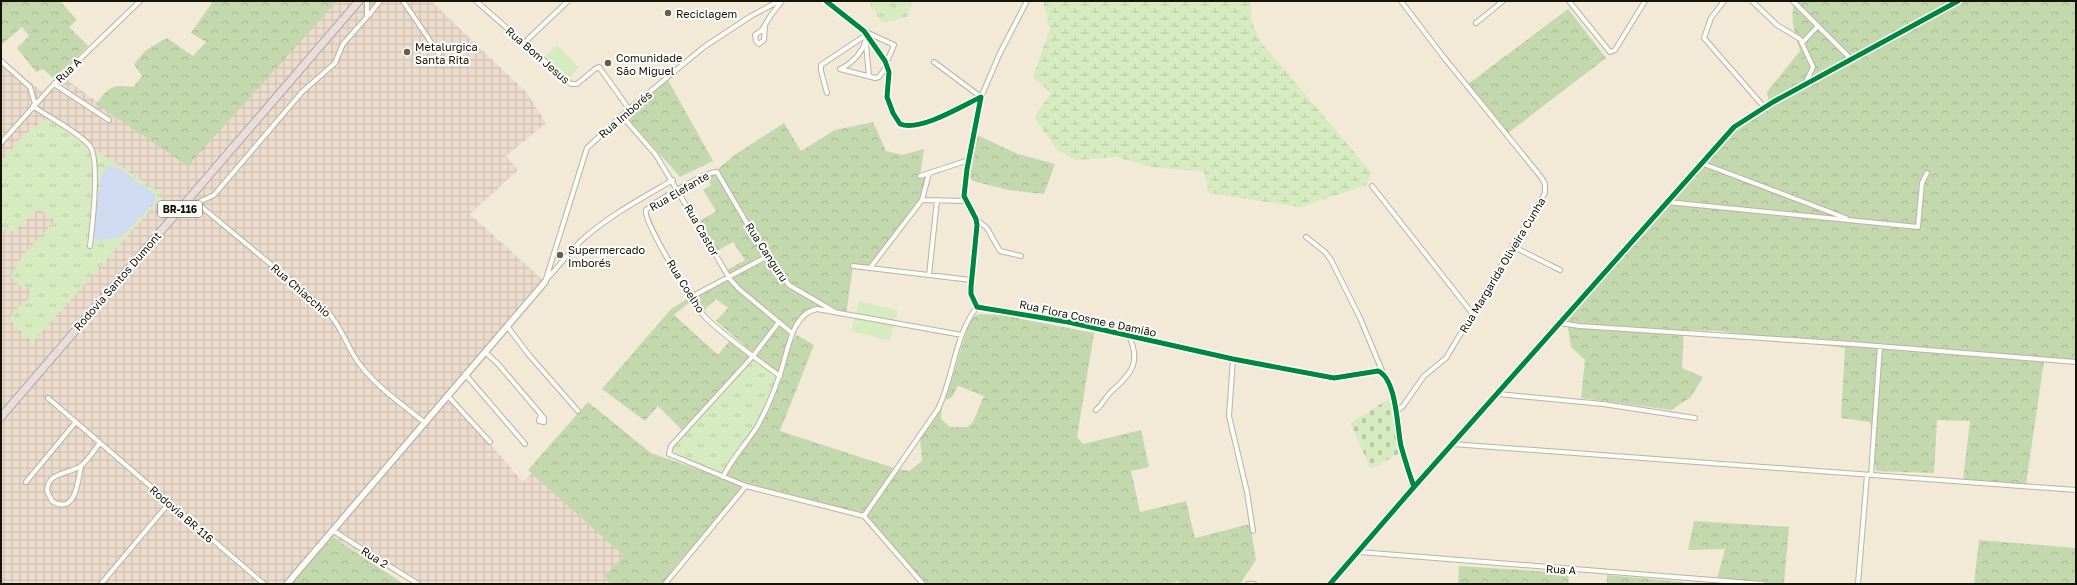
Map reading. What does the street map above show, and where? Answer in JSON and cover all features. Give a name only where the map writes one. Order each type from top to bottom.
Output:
[{"type":"highway","name":"Rodovia Santos Dumont","points":[[1,417],[359,1]]},
{"type":"street","name":"Rua A","points":[[1,143],[54,84],[140,1]]},
{"type":"street","points":[[367,1],[367,17]]},
{"type":"street","points":[[367,17],[380,1]]},
{"type":"street","points":[[403,1],[438,54]]},
{"type":"street","name":"Rua Bom Jesus","points":[[476,1],[573,85],[579,83],[599,67],[629,109]]},
{"type":"street","points":[[524,42],[568,1]]},
{"type":"street","name":"Rua Imborés","points":[[545,282],[572,196],[583,154],[592,142],[629,109],[704,47],[751,16],[779,1]]},
{"type":"street","points":[[765,27],[771,15],[782,1]]},
{"type":"street","points":[[826,1],[865,33],[886,64],[889,72],[887,97],[896,120],[903,125],[911,125],[934,119],[981,97]]},
{"type":"street","points":[[1021,256],[1000,251],[987,228],[976,219],[964,196],[981,97],[1027,1]]},
{"type":"street","name":"Rua Margarida Oliveira Cunha","points":[[1397,412],[1403,406],[1424,376],[1446,358],[1545,193],[1546,186],[1544,181],[1442,55],[1401,1]]},
{"type":"street","points":[[1476,23],[1503,1]]},
{"type":"street","points":[[1570,1],[1607,50],[1612,52],[1645,1]]},
{"type":"street","points":[[1724,1],[1711,18],[1704,38],[1733,69],[1764,107]]},
{"type":"street","points":[[1753,1],[1777,25],[1794,35],[1802,43],[1813,67],[1805,85]]},
{"type":"street","points":[[1793,1],[1852,60]]},
{"type":"street","points":[[1330,584],[1452,444],[1734,127],[1764,107],[1958,1]]},
{"type":"street","name":"Rua Chiacchio","points":[[367,17],[343,44],[334,63],[302,92],[216,194],[197,203],[327,311],[338,324],[357,361],[365,371],[424,422]]},
{"type":"street","points":[[1802,43],[1818,26]]},
{"type":"street","points":[[865,33],[869,76]]},
{"type":"street","points":[[865,33],[894,45],[886,64]]},
{"type":"street","points":[[826,93],[820,68],[821,65],[865,33]]},
{"type":"street","points":[[866,44],[848,66],[840,69],[879,77],[884,70]]},
{"type":"street","points":[[1,61],[30,87],[34,105],[86,142],[93,151],[95,174],[90,246]]},
{"type":"street","points":[[934,62],[981,97]]},
{"type":"street","points":[[54,84],[109,120]]},
{"type":"street","name":"Rua Castor","points":[[622,116],[656,155],[679,189],[729,277],[739,289],[792,333]]},
{"type":"street","points":[[920,176],[969,160]]},
{"type":"street","points":[[1701,163],[1852,220]]},
{"type":"street","name":"Rua Elefante","points":[[645,214],[647,209],[679,189],[710,172],[717,172]]},
{"type":"street","name":"Rua Canguru","points":[[717,172],[768,256],[789,285],[837,313]]},
{"type":"street","points":[[870,268],[922,200],[929,173]]},
{"type":"street","points":[[1667,202],[1918,227],[1922,183],[1927,173]]},
{"type":"street","points":[[287,584],[465,374],[582,240],[612,216],[673,180]]},
{"type":"street","points":[[1372,186],[1472,313]]},
{"type":"street","points":[[922,200],[967,201]]},
{"type":"street","points":[[929,275],[937,200]]},
{"type":"street","name":"Rua Coelho","points":[[645,214],[691,297],[705,316],[753,356],[780,376]]},
{"type":"street","points":[[864,516],[938,409],[946,391],[962,335],[969,319],[977,307],[971,294],[976,219]]},
{"type":"street","points":[[1306,237],[1325,252],[1331,260],[1360,318],[1387,380],[1397,412],[1399,435],[1414,487]]},
{"type":"street","points":[[1512,246],[1560,270]]},
{"type":"street","points":[[691,297],[768,256]]},
{"type":"street","points":[[853,266],[971,280]]},
{"type":"street","name":"Rua Flora Cosme e Damião","points":[[977,307],[1037,316],[1233,359],[1334,378],[1378,371],[1383,373]]},
{"type":"street","points":[[723,477],[731,462],[761,420],[780,376],[792,333],[799,319],[808,311],[817,309],[962,335]]},
{"type":"street","points":[[779,322],[753,356],[668,450],[670,456],[746,486],[864,516],[923,584]]},
{"type":"street","points":[[1560,323],[1579,326],[1880,346],[2076,362]]},
{"type":"street","points":[[507,326],[529,355],[578,411]]},
{"type":"street","points":[[1096,410],[1124,380],[1134,364],[1136,353],[1129,336]]},
{"type":"street","points":[[1858,584],[1880,346]]},
{"type":"street","points":[[485,352],[498,364],[541,415]]},
{"type":"street","points":[[1233,359],[1229,416],[1247,492],[1253,532]]},
{"type":"street","points":[[465,374],[526,444]]},
{"type":"street","points":[[1498,394],[1603,404],[1695,418]]},
{"type":"street","points":[[447,395],[490,442]]},
{"type":"street","name":"Rodovia BR 116","points":[[48,398],[75,423],[264,584]]},
{"type":"street","points":[[26,482],[75,423]]},
{"type":"street","points":[[81,466],[67,473],[56,475],[50,480],[47,491],[52,500],[61,504],[68,503],[72,499],[76,494],[77,479],[81,466],[100,443]]},
{"type":"street","points":[[1452,444],[2076,490]]},
{"type":"street","points":[[666,584],[746,486]]},
{"type":"street","points":[[101,584],[169,503]]},
{"type":"street","name":"Rua 2","points":[[332,530],[418,584]]},
{"type":"street","name":"Rua A","points":[[1359,552],[1763,584]]},
{"type":"street","points":[[1248,584],[1254,584]]},
{"type":"shaded area","points":[[248,1],[434,1],[433,3],[527,93],[546,123],[506,156],[518,170],[470,214],[545,282],[447,395],[523,482],[538,466],[630,554],[625,584],[413,584],[333,537],[293,584],[1,584],[1,58],[45,94],[62,76],[129,126]]},
{"type":"green space","points":[[1,1],[60,1],[77,20],[69,27],[88,46],[54,79],[43,69],[36,72],[17,48],[29,36],[22,27],[1,45]]},
{"type":"green space","points":[[213,1],[337,1],[188,166],[96,104],[111,88],[120,86],[133,87],[142,76],[134,64],[146,50],[167,38],[193,56],[206,42],[191,33]]},
{"type":"green space","points":[[868,1],[913,1],[907,17],[882,23]]},
{"type":"green space","points":[[1043,1],[1251,1],[1251,20],[1260,41],[1371,172],[1367,185],[1300,207],[1209,193],[1204,172],[1151,167],[1117,157],[1076,160],[1057,150],[1034,117],[1051,93],[1033,77],[1050,29]]},
{"type":"green space","points":[[1795,1],[2076,1],[2076,365],[2044,362],[2026,484],[1963,480],[1970,421],[1937,420],[1934,473],[1876,471],[1870,422],[1841,418],[1845,348],[1719,331],[1684,330],[1682,368],[1703,377],[1691,397],[1671,410],[1581,398],[1585,360],[1571,347],[1567,322],[1572,313],[1589,293],[1739,126],[1770,107],[1767,92],[1800,51],[1793,20],[1793,7]]},
{"type":"green space","points":[[1568,9],[1606,58],[1508,133],[1468,84]]},
{"type":"green space","points":[[557,45],[579,67],[567,80],[544,58]]},
{"type":"green space","points":[[668,80],[713,161],[680,177],[625,115]]},
{"type":"green space","points":[[45,119],[67,131],[164,195],[33,342],[14,325],[11,320],[11,316],[14,311],[30,298],[29,288],[18,285],[11,276],[23,255],[54,220],[39,209],[14,231],[1,231],[1,161],[23,136]]},
{"type":"green space","points":[[873,122],[886,151],[903,155],[924,149],[920,175],[929,173],[921,201],[870,268],[853,266],[846,315],[817,309],[808,311],[790,337],[778,374],[716,321],[728,308],[716,299],[702,312],[691,297],[729,277],[725,271],[745,260],[733,242],[717,251],[700,221],[716,211],[703,190],[711,185],[707,178],[736,154],[784,123],[801,151],[835,130]]},
{"type":"green space","points":[[977,135],[1018,154],[1055,164],[1044,194],[1008,190],[973,181],[970,177]]},
{"type":"green space","points":[[687,299],[690,302],[674,315],[718,355],[730,340],[749,357],[682,430],[658,406],[645,421],[602,389],[671,309]]},
{"type":"green space","points":[[859,301],[898,311],[890,341],[851,331]]},
{"type":"green space","points":[[980,314],[1001,315],[1094,333],[1077,437],[1083,444],[1141,430],[1149,467],[1131,471],[1140,512],[1186,501],[1195,538],[1250,524],[1256,560],[1240,584],[1181,584],[1177,581],[1172,584],[923,584],[866,517],[746,486],[677,564],[662,584],[611,584],[604,576],[624,556],[528,470],[588,402],[651,453],[737,483],[727,478],[725,474],[760,424],[783,375],[792,342],[797,335],[814,345],[780,431],[897,469],[909,471],[922,461],[920,438],[942,406],[941,419],[950,427],[967,427],[973,422],[984,396],[958,386],[952,397],[947,400],[946,397],[969,323],[975,316]]},
{"type":"green space","points":[[753,356],[780,376],[766,410],[723,477],[670,456],[669,450]]},
{"type":"green space","points":[[1389,399],[1401,452],[1371,469],[1350,423]]},
{"type":"green space","points":[[1694,521],[1789,527],[1784,584],[1717,579],[1725,549],[1688,550]]},
{"type":"green space","points":[[333,537],[404,584],[291,584]]},
{"type":"green space","points":[[1979,540],[2076,548],[2076,584],[1974,584]]},
{"type":"green space","points":[[1459,566],[1568,573],[1569,584],[1458,584]]},
{"type":"green space","points":[[1607,575],[1683,582],[1683,584],[1607,584]]},
{"type":"water","points":[[109,165],[120,169],[153,193],[156,197],[155,202],[121,237],[99,241],[95,239],[93,231],[101,179],[103,172]]},
{"type":"cycle path","points":[[826,1],[864,31],[885,61],[889,72],[887,97],[893,113],[900,124],[908,126],[929,121],[952,112],[981,97],[967,169],[964,196],[976,219],[977,225],[971,287],[971,294],[977,307],[1068,322],[1233,359],[1334,378],[1378,371],[1384,376],[1393,394],[1401,446],[1414,487]]},
{"type":"cycle path","points":[[1330,584],[1414,487],[1734,127],[1773,102],[1958,1]]},
{"type":"place","name":"Reciclagem","points":[[668,13]]},
{"type":"place","name":"Metalurgica Santa Rita","points":[[407,52]]},
{"type":"place","name":"Comunidade São Miguel","points":[[608,63]]},
{"type":"place","name":"Supermercado Imborés","points":[[560,255]]}]
